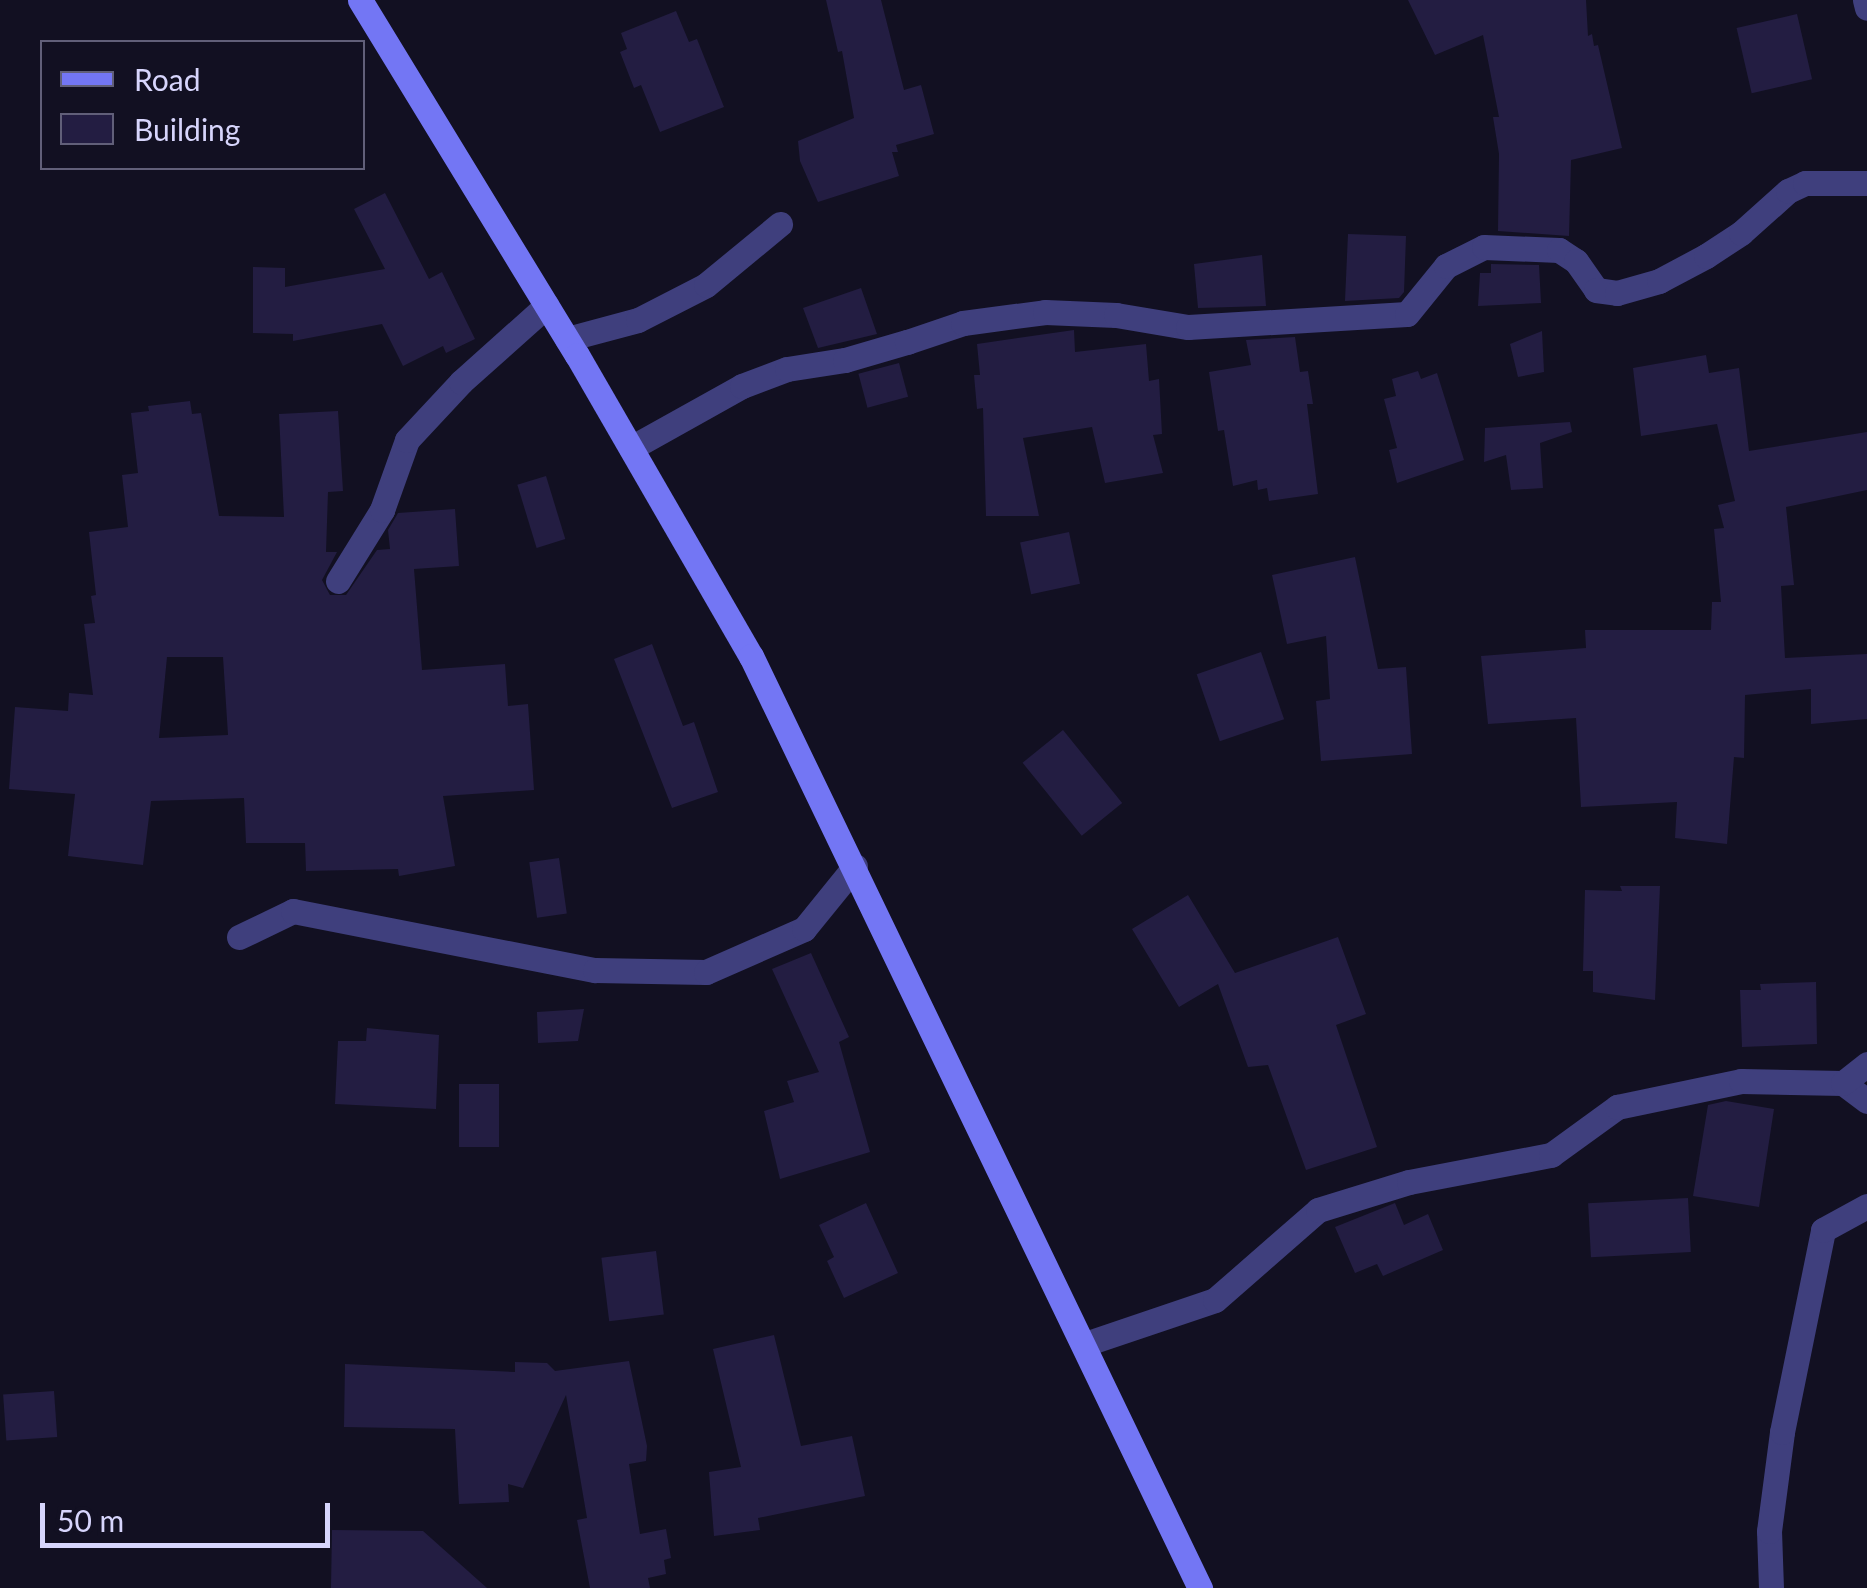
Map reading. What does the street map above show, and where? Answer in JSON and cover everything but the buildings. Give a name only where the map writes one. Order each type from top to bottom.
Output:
[{"type":"main road","points":[[360,0],[568,339],[752,656],[1200,1588]]},
{"type":"street","points":[[1865,0],[1867,8]]},
{"type":"street","points":[[631,448],[742,386],[788,369],[907,342],[963,322],[1046,312],[1116,316],[1188,327],[1407,314],[1446,266],[1484,247],[1560,250],[1576,262],[1596,290],[1618,293],[1659,282],[1706,256],[1741,233],[1788,191],[1804,183],[1867,183]]},
{"type":"street","points":[[568,339],[638,320],[706,285],[780,224]]},
{"type":"street","points":[[338,581],[382,510],[407,440],[460,382],[547,305]]},
{"type":"street","points":[[239,937],[293,912],[595,970],[706,972],[804,929],[855,866]]},
{"type":"street","points":[[1842,1083],[1867,1064]]},
{"type":"street","points":[[1085,1344],[1215,1300],[1318,1210],[1409,1182],[1551,1154],[1617,1107],[1741,1080],[1842,1083],[1867,1101]]},
{"type":"street","points":[[1771,1588],[1769,1531],[1782,1432],[1823,1230],[1867,1206]]}]
